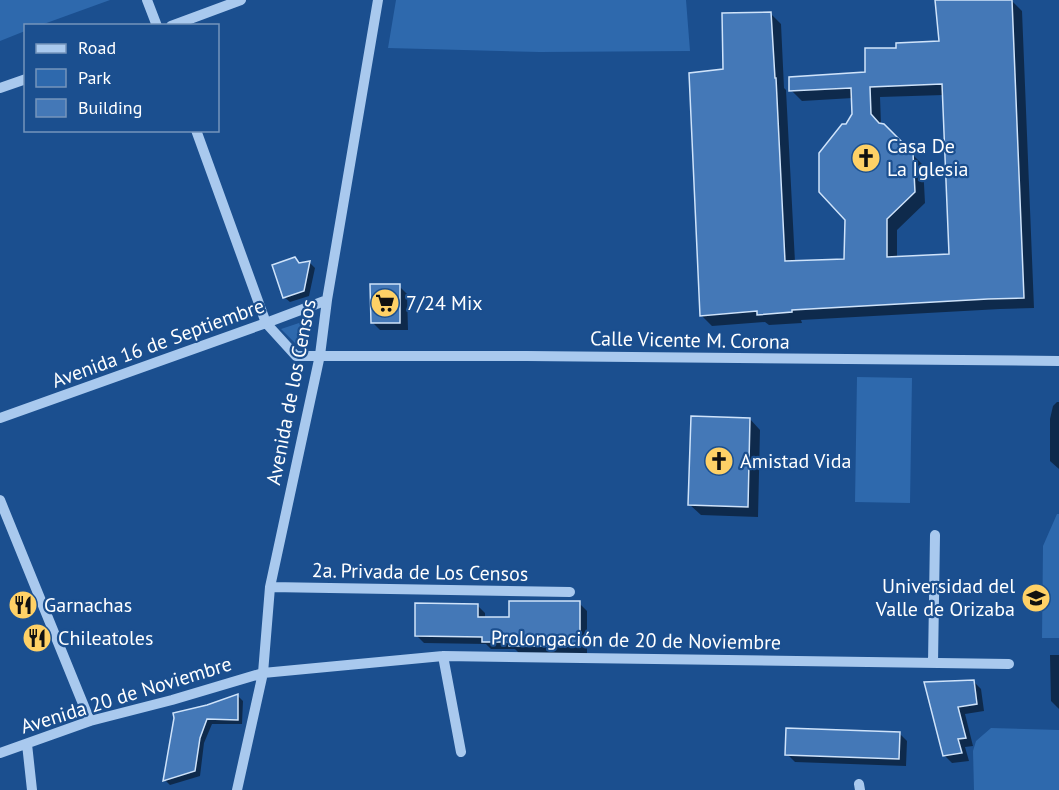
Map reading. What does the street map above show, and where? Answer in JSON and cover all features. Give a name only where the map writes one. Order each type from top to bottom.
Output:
[{"type":"street","points":[[147,0],[156,24]]},
{"type":"street","points":[[176,24],[241,0]]},
{"type":"street","name":"Avenida de los Censos","points":[[237,790],[263,673],[270,587],[320,355],[327,300],[378,0]]},
{"type":"street","points":[[0,88],[24,80]]},
{"type":"street","points":[[197,132],[267,323]]},
{"type":"street","name":"Avenida 16 de Septiembre","points":[[0,418],[327,300]]},
{"type":"street","name":"Calle Vicente M. Corona","points":[[267,323],[296,356],[1059,361]]},
{"type":"street","points":[[0,500],[90,721]]},
{"type":"street","points":[[933,663],[935,535]]},
{"type":"street","name":"2a. Privada de Los Censos","points":[[270,587],[570,592]]},
{"type":"street","points":[[444,656],[461,752]]},
{"type":"street","name":"Prolongación de 20 de Noviembre","points":[[263,673],[444,656],[1008,664]]},
{"type":"street","name":"Avenida 20 de Noviembre","points":[[0,753],[90,721],[263,673]]},
{"type":"street","points":[[27,744],[32,790]]},
{"type":"green space","points":[[0,0],[110,0],[44,24],[24,24],[24,31],[0,41]]},
{"type":"green space","points":[[396,0],[686,0],[690,51],[540,52],[388,48]]},
{"type":"green space","points":[[305,321],[300,348],[281,329]]},
{"type":"green space","points":[[857,377],[912,378],[910,503],[855,502]]},
{"type":"green space","points":[[1059,514],[1059,638],[1042,638],[1043,546]]},
{"type":"green space","points":[[991,728],[1059,730],[1059,790],[974,790],[973,751],[976,741]]},
{"type":"building","name":"Casa De La Iglesia","points":[[935,0],[1012,0],[1024,298],[792,310],[792,312],[757,315],[757,311],[700,316],[689,73],[723,69],[722,13],[771,12],[785,261],[844,259],[845,220],[819,192],[819,153],[842,124],[846,124],[852,114],[851,88],[789,91],[789,77],[865,72],[865,48],[896,48],[896,43],[939,41]],"holes":[[[942,84],[949,254],[887,257],[887,219],[915,192],[913,153],[871,114],[870,87]]]},
{"type":"building","points":[[295,257],[299,263],[310,261],[304,291],[283,298],[272,265]]},
{"type":"building","name":"7/24 Mix","points":[[370,284],[400,284],[400,323],[371,323]]},
{"type":"building","name":"Amistad Vida","points":[[691,416],[750,418],[748,507],[688,505]]},
{"type":"building","points":[[509,601],[580,601],[580,646],[509,646],[509,642],[482,642],[482,637],[415,636],[415,603],[478,604],[478,617],[509,617]]},
{"type":"building","points":[[974,680],[977,704],[958,707],[966,738],[958,739],[962,753],[943,756],[924,682]]},
{"type":"building","points":[[238,694],[238,720],[207,719],[200,738],[195,771],[163,781],[173,713],[207,705]]},
{"type":"building","points":[[786,728],[900,732],[899,759],[785,755]]},
{"type":"place","name":"Casa De La Iglesia","points":[[866,158]]},
{"type":"place","name":"7/24 Mix","points":[[385,303]]},
{"type":"place","name":"Amistad Vida","points":[[719,461]]},
{"type":"place","name":"Universidad del Valle de Orizaba","points":[[1036,598]]},
{"type":"place","name":"Garnachas","points":[[23,605]]},
{"type":"place","name":"Chileatoles","points":[[37,638]]}]
